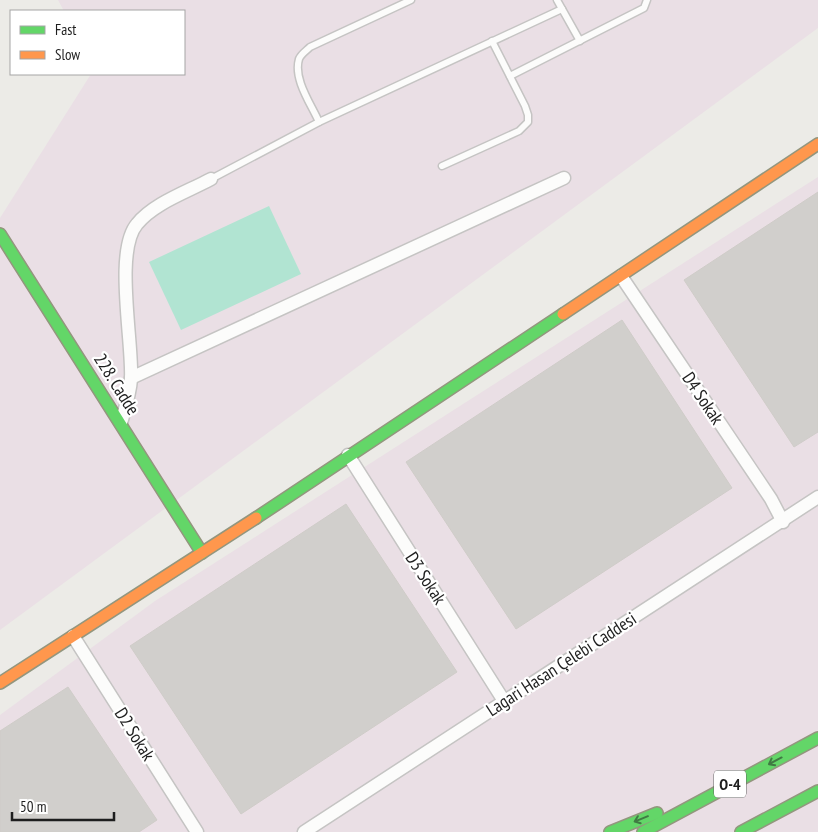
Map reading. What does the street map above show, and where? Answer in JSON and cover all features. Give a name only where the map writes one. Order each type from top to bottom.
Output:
[{"type":"main road","points":[[0,683],[202,553],[818,144]]},
{"type":"main road","name":"228. Cadde","points":[[0,234],[202,553]]},
{"type":"main road","name":"O-4","points":[[643,832],[818,738]]},
{"type":"main road","points":[[610,832],[735,781]]},
{"type":"main road","points":[[741,832],[818,791]]},
{"type":"street","points":[[131,378],[564,178]]},
{"type":"street","points":[[121,423],[131,378],[126,260],[132,231],[152,211],[211,179]]},
{"type":"street","name":"D4 Sokak","points":[[621,276],[771,499],[783,522]]},
{"type":"street","name":"D3 Sokak","points":[[348,455],[504,701]]},
{"type":"street","name":"Lagari Hasan Çelebi Caddesi","points":[[304,832],[783,522],[818,497]]},
{"type":"street","name":"D2 Sokak","points":[[73,636],[197,832]]},
{"type":"lane","points":[[319,122],[302,86],[298,70],[300,57],[310,47],[411,0]]},
{"type":"lane","points":[[557,0],[580,41]]},
{"type":"lane","points":[[510,76],[644,8],[647,0]]},
{"type":"lane","points":[[211,179],[319,122],[562,8]]},
{"type":"lane","points":[[442,166],[519,131],[528,122],[525,106],[492,41]]},
{"type":"shaded area","points":[[58,0],[818,0],[818,28],[0,630],[0,218],[90,75],[185,75],[185,10],[63,10]]},
{"type":"shaded area","points":[[818,177],[818,832],[0,832],[0,715],[155,601]]},
{"type":"green space","points":[[269,206],[301,274],[181,330],[149,262]]},
{"type":"building","points":[[818,192],[818,432],[794,447],[684,280]]},
{"type":"building","points":[[622,320],[732,488],[516,629],[406,462]]},
{"type":"building","points":[[346,504],[457,672],[241,814],[130,646]]},
{"type":"building","points":[[68,687],[157,820],[139,832],[0,832],[0,731]]},
{"type":"traffic: fast","points":[[0,234],[202,553]]},
{"type":"traffic: fast","points":[[256,518],[563,314]]},
{"type":"traffic: fast","points":[[643,832],[818,738]]},
{"type":"traffic: fast","points":[[741,832],[818,791]]},
{"type":"traffic: fast","points":[[610,832],[657,813]]},
{"type":"traffic: slow","points":[[563,314],[818,144]]},
{"type":"traffic: slow","points":[[0,683],[256,518]]}]
